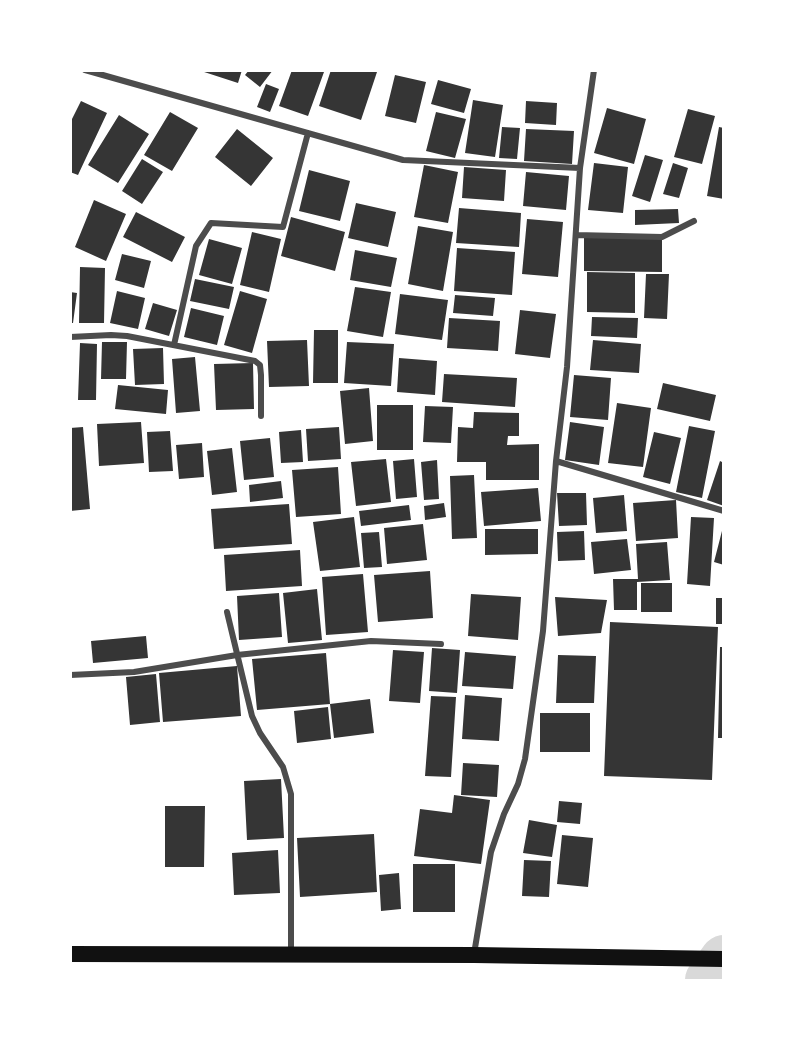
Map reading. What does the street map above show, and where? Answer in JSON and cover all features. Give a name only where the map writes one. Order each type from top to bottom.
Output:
[{"type":"highway","points":[[70,954],[474,955],[723,959]]},
{"type":"street","points":[[86,70],[404,160],[580,168]]},
{"type":"street","points":[[474,955],[491,852],[525,759],[543,631],[556,461],[567,368],[580,168],[594,70]]},
{"type":"street","points":[[174,345],[196,246],[211,223],[284,227],[308,133]]},
{"type":"street","points":[[576,235],[662,237],[694,221]]},
{"type":"street","points":[[70,338],[117,334],[250,359],[258,363],[261,375],[261,416]]},
{"type":"street","points":[[556,461],[723,511]]},
{"type":"street","points":[[227,612],[252,716],[260,733],[283,766],[291,794],[291,955]]},
{"type":"street","points":[[70,675],[134,672],[237,655],[371,641],[441,644]]},
{"type":"building","points":[[198,70],[242,70],[238,83]]},
{"type":"building","points":[[249,70],[273,70],[260,87],[245,75]]},
{"type":"building","points":[[292,70],[324,72],[308,116],[279,106]]},
{"type":"building","points":[[331,70],[377,72],[361,120],[319,106]]},
{"type":"building","points":[[395,75],[426,82],[416,123],[385,116]]},
{"type":"building","points":[[438,80],[471,89],[464,113],[431,104]]},
{"type":"building","points":[[266,84],[279,89],[270,112],[257,107]]},
{"type":"building","points":[[473,100],[503,105],[495,157],[465,153]]},
{"type":"building","points":[[81,101],[107,113],[78,175],[70,172],[70,123]]},
{"type":"building","points":[[526,101],[557,103],[556,125],[525,123]]},
{"type":"building","points":[[607,108],[646,119],[634,164],[594,153]]},
{"type":"building","points":[[688,109],[715,116],[702,164],[674,157]]},
{"type":"building","points":[[170,112],[198,128],[172,171],[144,155]]},
{"type":"building","points":[[436,112],[466,119],[455,158],[426,151]]},
{"type":"building","points":[[119,115],[149,134],[118,183],[88,165]]},
{"type":"building","points":[[502,127],[520,128],[517,159],[499,158]]},
{"type":"building","points":[[719,127],[724,128],[724,199],[707,196]]},
{"type":"building","points":[[237,129],[273,158],[251,186],[215,157]]},
{"type":"building","points":[[526,129],[574,131],[572,164],[524,161]]},
{"type":"building","points":[[645,155],[663,160],[650,202],[632,196]]},
{"type":"building","points":[[142,159],[163,172],[142,204],[122,191]]},
{"type":"building","points":[[594,163],[628,167],[623,213],[588,210]]},
{"type":"building","points":[[673,163],[688,168],[679,198],[663,194]]},
{"type":"building","points":[[424,165],[458,172],[448,223],[414,217]]},
{"type":"building","points":[[464,167],[506,170],[504,201],[462,198]]},
{"type":"building","points":[[309,170],[350,181],[340,221],[299,211]]},
{"type":"building","points":[[526,172],[569,176],[566,210],[523,206]]},
{"type":"building","points":[[94,200],[126,214],[106,261],[75,247]]},
{"type":"building","points":[[356,203],[396,212],[388,247],[348,238]]},
{"type":"building","points":[[459,208],[521,213],[519,247],[456,243]]},
{"type":"building","points":[[678,209],[679,223],[635,225],[635,210]]},
{"type":"building","points":[[136,212],[185,237],[172,262],[123,237]]},
{"type":"building","points":[[291,217],[345,232],[335,271],[281,256]]},
{"type":"building","points":[[527,219],[563,222],[558,277],[522,274]]},
{"type":"building","points":[[418,226],[453,232],[443,291],[408,284]]},
{"type":"building","points":[[252,232],[281,239],[269,292],[240,285]]},
{"type":"building","points":[[584,237],[662,238],[662,272],[584,271]]},
{"type":"building","points":[[209,239],[242,248],[232,284],[199,275]]},
{"type":"building","points":[[457,248],[515,252],[512,295],[454,291]]},
{"type":"building","points":[[355,250],[397,258],[391,287],[350,280]]},
{"type":"building","points":[[122,254],[151,261],[144,288],[115,280]]},
{"type":"building","points":[[80,267],[105,268],[104,323],[79,323]]},
{"type":"building","points":[[587,272],[635,273],[635,313],[587,312]]},
{"type":"building","points":[[646,274],[669,274],[667,319],[644,318]]},
{"type":"building","points":[[195,279],[234,287],[229,309],[190,301]]},
{"type":"building","points":[[355,287],[391,292],[383,337],[347,331]]},
{"type":"building","points":[[117,291],[145,298],[138,329],[110,323]]},
{"type":"building","points":[[240,291],[267,299],[252,353],[224,345]]},
{"type":"building","points":[[70,292],[77,293],[73,323],[70,323]]},
{"type":"building","points":[[400,294],[448,300],[442,340],[395,334]]},
{"type":"building","points":[[455,295],[495,298],[493,316],[453,313]]},
{"type":"building","points":[[153,303],[177,310],[169,336],[145,329]]},
{"type":"building","points":[[191,308],[224,316],[217,345],[184,337]]},
{"type":"building","points":[[520,310],[556,314],[550,358],[515,354]]},
{"type":"building","points":[[592,317],[638,318],[637,338],[591,336]]},
{"type":"building","points":[[449,318],[500,321],[498,351],[447,348]]},
{"type":"building","points":[[314,330],[338,330],[338,383],[313,383]]},
{"type":"building","points":[[307,340],[309,386],[269,387],[267,341]]},
{"type":"building","points":[[593,340],[641,344],[639,373],[590,370]]},
{"type":"building","points":[[102,342],[127,342],[126,379],[101,379]]},
{"type":"building","points":[[347,342],[394,344],[391,386],[344,383]]},
{"type":"building","points":[[80,343],[97,344],[96,400],[78,400]]},
{"type":"building","points":[[163,348],[164,384],[135,385],[133,349]]},
{"type":"building","points":[[195,357],[200,411],[176,413],[172,359]]},
{"type":"building","points":[[399,358],[437,361],[435,395],[397,392]]},
{"type":"building","points":[[253,363],[254,409],[216,410],[214,364]]},
{"type":"building","points":[[444,374],[517,378],[515,407],[442,402]]},
{"type":"building","points":[[574,375],[611,378],[608,420],[570,417]]},
{"type":"building","points":[[663,383],[716,395],[710,421],[657,409]]},
{"type":"building","points":[[118,385],[168,390],[166,414],[115,409]]},
{"type":"building","points":[[369,388],[373,441],[345,444],[340,391]]},
{"type":"building","points":[[617,403],[651,408],[643,467],[608,463]]},
{"type":"building","points":[[377,405],[413,405],[413,450],[377,450]]},
{"type":"building","points":[[425,406],[453,407],[451,443],[423,442]]},
{"type":"building","points":[[474,412],[519,413],[519,436],[508,436],[507,445],[539,444],[539,480],[486,480],[486,462],[457,462],[458,427],[473,428]]},
{"type":"building","points":[[141,422],[144,463],[99,466],[97,424]]},
{"type":"building","points":[[570,422],[604,427],[599,465],[565,460]]},
{"type":"building","points":[[689,426],[715,431],[702,498],[676,492]]},
{"type":"building","points":[[83,427],[90,509],[70,511],[70,428]]},
{"type":"building","points":[[339,427],[341,459],[308,461],[306,429]]},
{"type":"building","points":[[301,430],[303,462],[281,463],[279,432]]},
{"type":"building","points":[[170,431],[173,471],[149,472],[147,432]]},
{"type":"building","points":[[654,432],[681,438],[670,484],[643,477]]},
{"type":"building","points":[[270,438],[274,477],[244,480],[240,441]]},
{"type":"building","points":[[202,443],[204,477],[179,479],[176,445]]},
{"type":"building","points":[[232,448],[237,492],[212,495],[207,451]]},
{"type":"building","points":[[386,459],[391,502],[356,506],[351,462]]},
{"type":"building","points":[[414,459],[417,497],[396,499],[393,461]]},
{"type":"building","points":[[437,460],[439,499],[424,500],[421,462]]},
{"type":"building","points":[[720,461],[724,463],[724,506],[707,500]]},
{"type":"building","points":[[338,467],[341,514],[296,517],[292,470]]},
{"type":"building","points":[[474,475],[477,538],[452,539],[450,476]]},
{"type":"building","points":[[281,481],[283,498],[250,502],[249,485]]},
{"type":"building","points":[[538,488],[541,521],[484,526],[481,492]]},
{"type":"building","points":[[557,493],[586,493],[587,525],[559,526]]},
{"type":"building","points":[[624,495],[627,531],[596,533],[593,498]]},
{"type":"building","points":[[676,500],[678,538],[636,541],[633,503]]},
{"type":"building","points":[[444,503],[446,517],[425,520],[424,506]]},
{"type":"building","points":[[289,504],[292,544],[214,549],[211,509]]},
{"type":"building","points":[[409,505],[411,520],[361,526],[359,511]]},
{"type":"building","points":[[354,517],[360,567],[320,571],[313,522]]},
{"type":"building","points":[[691,517],[714,518],[710,586],[687,584]]},
{"type":"building","points":[[423,524],[427,560],[387,564],[384,528]]},
{"type":"building","points":[[724,527],[724,565],[714,562]]},
{"type":"building","points":[[485,529],[538,529],[538,554],[485,555]]},
{"type":"building","points":[[584,531],[585,560],[558,561],[557,532]]},
{"type":"building","points":[[379,532],[382,567],[364,568],[361,533]]},
{"type":"building","points":[[627,539],[631,570],[594,574],[591,542]]},
{"type":"building","points":[[667,542],[670,580],[637,582],[637,610],[614,610],[613,579],[638,579],[636,544]]},
{"type":"building","points":[[300,550],[302,586],[226,591],[224,555]]},
{"type":"building","points":[[430,571],[433,618],[378,622],[374,575]]},
{"type":"building","points":[[363,574],[368,632],[326,635],[322,577]]},
{"type":"building","points":[[641,583],[672,583],[672,612],[641,612]]},
{"type":"building","points":[[317,589],[322,640],[288,643],[283,593]]},
{"type":"building","points":[[279,593],[282,637],[239,640],[237,596]]},
{"type":"building","points":[[471,594],[521,597],[518,640],[468,636]]},
{"type":"building","points":[[555,597],[607,600],[601,633],[558,636]]},
{"type":"building","points":[[716,598],[724,598],[724,624],[716,624]]},
{"type":"building","points":[[610,622],[718,627],[712,780],[604,776]]},
{"type":"building","points":[[146,636],[148,658],[93,663],[91,641]]},
{"type":"building","points":[[720,647],[724,647],[724,738],[718,738]]},
{"type":"building","points":[[432,648],[460,650],[457,693],[429,691]]},
{"type":"building","points":[[393,650],[424,652],[420,703],[389,701]]},
{"type":"building","points":[[465,652],[516,656],[513,689],[462,686]]},
{"type":"building","points":[[326,653],[330,704],[257,710],[252,659]]},
{"type":"building","points":[[558,655],[596,656],[594,703],[556,703]]},
{"type":"building","points":[[237,666],[241,716],[163,722],[159,673]]},
{"type":"building","points":[[156,674],[160,722],[130,725],[126,677]]},
{"type":"building","points":[[465,695],[502,698],[499,741],[462,739]]},
{"type":"building","points":[[431,696],[456,697],[451,777],[425,776]]},
{"type":"building","points":[[370,699],[374,733],[334,738],[330,704]]},
{"type":"building","points":[[328,707],[331,739],[297,743],[294,711]]},
{"type":"building","points":[[540,713],[590,713],[590,752],[540,752]]},
{"type":"building","points":[[463,763],[499,765],[497,797],[461,795]]},
{"type":"building","points":[[281,779],[284,838],[247,840],[244,781]]},
{"type":"building","points":[[454,795],[490,800],[481,864],[414,856],[420,809],[452,813]]},
{"type":"building","points":[[559,801],[582,803],[580,824],[557,822]]},
{"type":"building","points":[[165,806],[205,806],[204,867],[165,867]]},
{"type":"building","points":[[529,820],[557,825],[552,857],[523,853]]},
{"type":"building","points":[[374,834],[377,892],[300,897],[297,838]]},
{"type":"building","points":[[562,835],[593,838],[588,887],[557,884]]},
{"type":"building","points":[[278,850],[280,893],[234,895],[232,853]]},
{"type":"building","points":[[524,860],[551,861],[549,897],[522,896]]},
{"type":"building","points":[[413,864],[455,864],[455,912],[413,912]]},
{"type":"building","points":[[399,873],[401,909],[381,911],[379,875]]},
{"type":"waterway","points":[[709,980],[724,959]]}]
